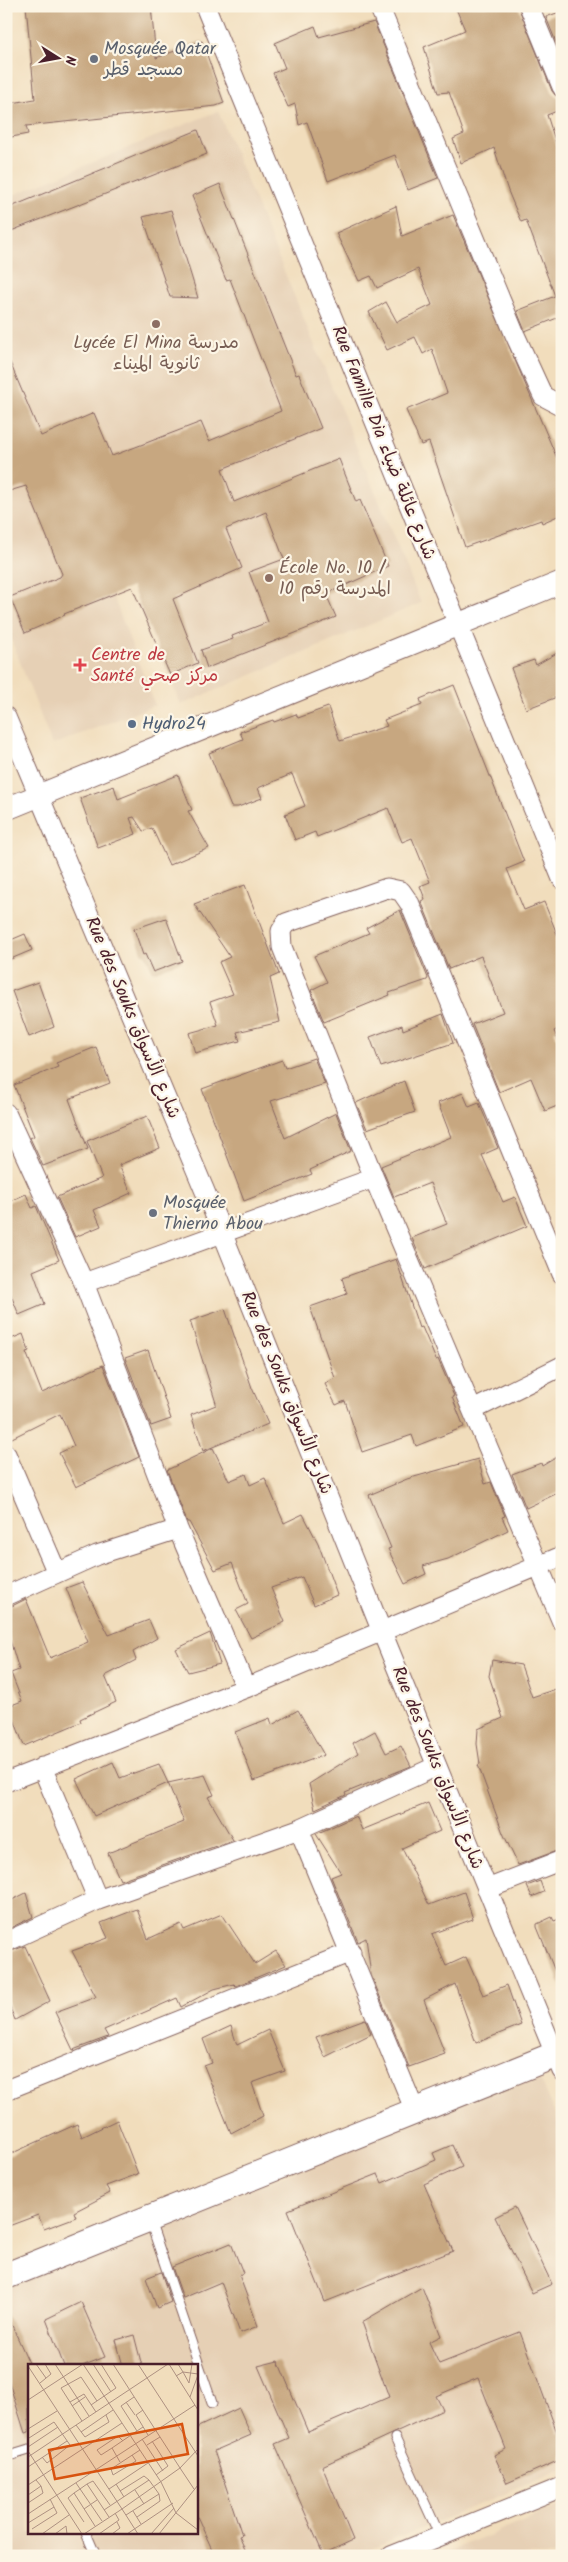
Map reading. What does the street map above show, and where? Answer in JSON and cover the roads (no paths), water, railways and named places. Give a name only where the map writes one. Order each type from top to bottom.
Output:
[{"type":"main road","points":[[6,2276],[415,2112],[560,2059]]},
{"type":"street","name":"Rue Famille Dia شارع عائلة ضياء","points":[[205,6],[562,879]]},
{"type":"street","points":[[378,6],[543,396],[562,406]]},
{"type":"street","points":[[534,8],[560,79]]},
{"type":"street","points":[[6,809],[562,582]]},
{"type":"street","name":"Rue des Souks شارع الأسواق","points":[[6,716],[222,1232],[487,1889],[560,2059]]},
{"type":"street","points":[[562,1274],[410,904],[401,891],[387,888],[286,923],[281,930],[282,947],[374,1178],[562,1622]]},
{"type":"street","points":[[6,1113],[84,1283],[178,1529],[246,1688]]},
{"type":"street","points":[[84,1283],[374,1178]]},
{"type":"street","points":[[473,1410],[562,1366]]},
{"type":"street","points":[[6,1454],[57,1573]]},
{"type":"street","points":[[6,1596],[97,1556],[178,1529]]},
{"type":"street","points":[[6,1782],[246,1688],[562,1556]]},
{"type":"street","points":[[6,1942],[98,1900],[299,1829],[437,1766]]},
{"type":"street","points":[[42,1767],[98,1900]]},
{"type":"street","points":[[299,1829],[352,1952],[415,2112]]},
{"type":"street","points":[[487,1889],[562,1860]]},
{"type":"street","points":[[6,2090],[352,1952]]},
{"type":"street","points":[[391,2556],[562,2487]]},
{"type":"lane","points":[[149,2218],[212,2404]]},
{"type":"lane","points":[[396,2438],[440,2536]]},
{"type":"lane","points":[[6,2457],[28,2450]]},
{"type":"lane","points":[[86,2534],[96,2556]]},
{"type":"place","name":"Mosquée Qatar مسجد قطر","points":[[94,59]]},
{"type":"place","name":"Lycée El Mina مدرسة ثانوية الميناء","points":[[156,324]]},
{"type":"place","name":"École No. 10 / المدرسة رقم 10","points":[[269,578]]},
{"type":"place","name":"Centre de Santé مركز صحي","points":[[80,665]]},
{"type":"place","name":"Hydro24","points":[[132,724]]},
{"type":"place","name":"Mosquée Thierno Abou","points":[[153,1213]]}]
